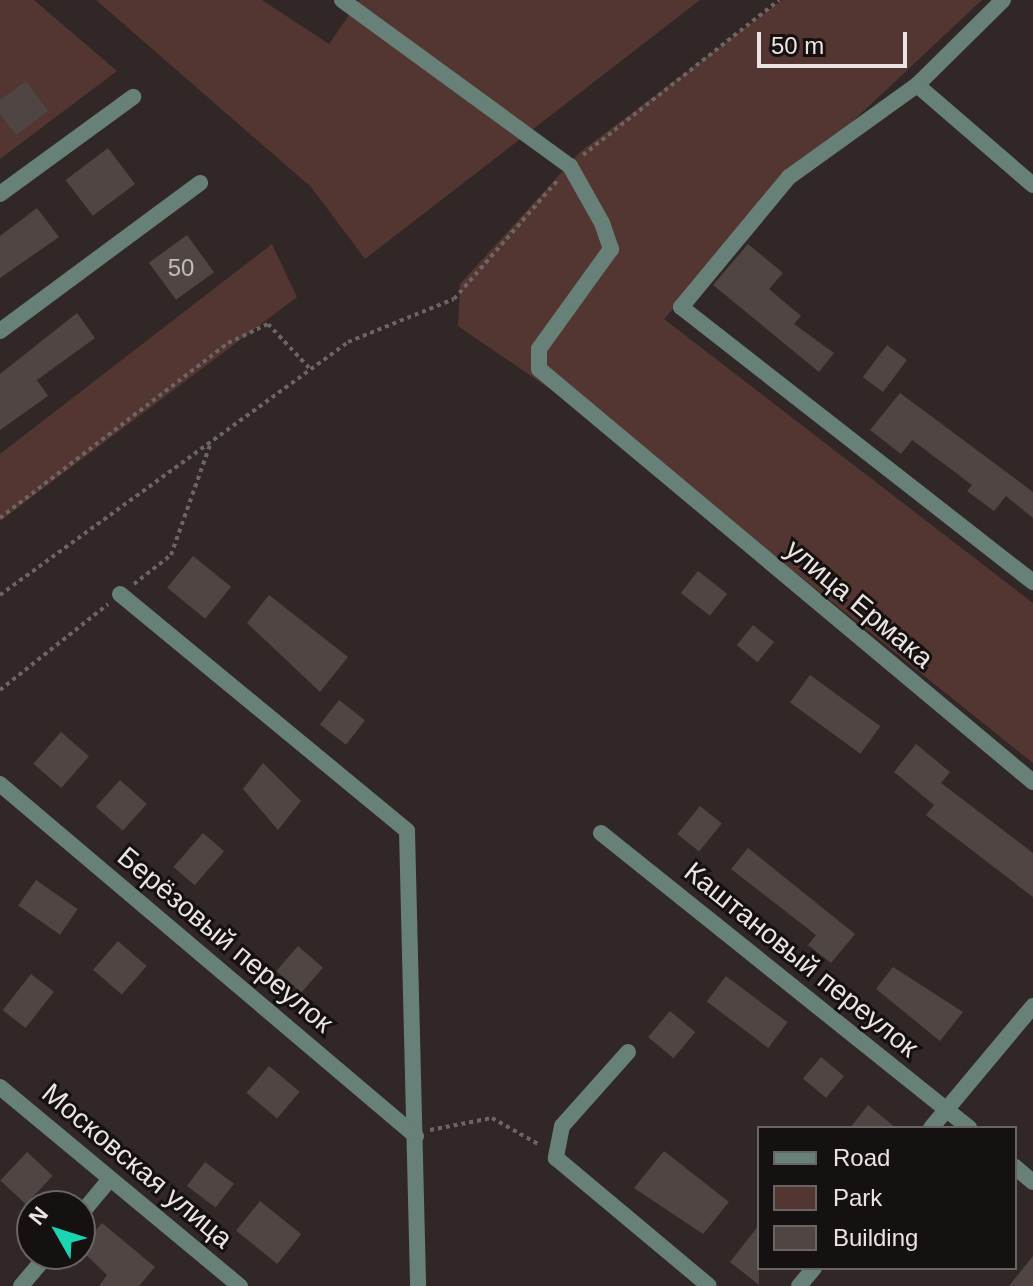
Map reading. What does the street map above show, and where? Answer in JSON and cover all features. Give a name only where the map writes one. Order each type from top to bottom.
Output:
[{"type":"street","points":[[342,0],[570,166]]},
{"type":"street","points":[[1003,0],[917,85],[789,177],[681,307],[1033,582]]},
{"type":"street","points":[[917,85],[1033,185]]},
{"type":"street","points":[[0,194],[133,97]]},
{"type":"street","name":"улица Ермака","points":[[570,166],[611,249],[539,349],[539,369],[1033,782]]},
{"type":"street","points":[[0,331],[200,183]]},
{"type":"street","points":[[120,594],[407,831],[418,1286]]},
{"type":"street","name":"Берёзовый переулок","points":[[0,784],[416,1136]]},
{"type":"street","name":"Каштановый переулок","points":[[601,833],[967,1126]]},
{"type":"street","points":[[933,1126],[1033,1006]]},
{"type":"street","points":[[628,1052],[562,1126],[556,1158],[709,1286]]},
{"type":"street","name":"Московская улица","points":[[0,1087],[240,1286]]},
{"type":"street","points":[[1017,1169],[1033,1182]]},
{"type":"street","points":[[96,1196],[110,1179]]},
{"type":"street","points":[[21,1286],[34,1270]]},
{"type":"street","points":[[799,1286],[812,1270]]},
{"type":"path","points":[[0,595],[348,342],[454,299],[570,166],[779,0]]},
{"type":"path","points":[[0,518],[241,337],[268,324],[312,371]]},
{"type":"path","points":[[416,1136],[492,1118],[519,1128],[556,1158]]},
{"type":"green space","points":[[0,0],[34,0],[117,71],[0,159]]},
{"type":"green space","points":[[96,0],[262,0],[329,44],[359,0],[700,0],[365,259],[311,187]]},
{"type":"green space","points":[[782,0],[982,0],[773,196],[664,319],[1033,603],[1033,763],[662,466],[458,326],[460,284],[580,152]]},
{"type":"green space","points":[[272,244],[297,297],[0,521],[0,454]]},
{"type":"building","points":[[26,81],[48,111],[16,135],[0,114],[0,100]]},
{"type":"building","points":[[108,148],[135,184],[93,216],[66,180]]},
{"type":"building","points":[[37,208],[59,237],[0,278],[0,236]]},
{"type":"building","points":[[187,235],[214,272],[176,300],[149,263]]},
{"type":"building","points":[[748,244],[783,273],[769,289],[801,316],[794,324],[834,353],[819,372],[713,285]]},
{"type":"building","points":[[77,313],[95,338],[37,380],[48,396],[0,430],[0,374]]},
{"type":"building","points":[[887,345],[907,360],[883,392],[863,377]]},
{"type":"building","points":[[900,393],[1033,492],[1033,518],[1006,496],[994,511],[967,491],[972,485],[912,440],[901,454],[870,430]]},
{"type":"building","points":[[193,556],[231,587],[205,619],[167,588]]},
{"type":"building","points":[[698,571],[727,594],[710,616],[681,593]]},
{"type":"building","points":[[269,595],[348,657],[320,692],[247,623]]},
{"type":"building","points":[[753,625],[774,642],[758,662],[737,645]]},
{"type":"building","points":[[810,675],[880,726],[860,754],[790,703]]},
{"type":"building","points":[[339,700],[365,720],[346,745],[320,724]]},
{"type":"building","points":[[61,732],[89,756],[61,788],[33,764]]},
{"type":"building","points":[[916,744],[950,772],[941,783],[1033,853],[1033,897],[926,815],[934,805],[894,772]]},
{"type":"building","points":[[263,763],[301,801],[278,830],[243,789]]},
{"type":"building","points":[[120,780],[147,804],[123,831],[96,807]]},
{"type":"building","points":[[700,806],[722,824],[699,852],[677,834]]},
{"type":"building","points":[[203,833],[224,851],[195,885],[173,867]]},
{"type":"building","points":[[748,848],[855,934],[831,963],[808,945],[816,935],[731,869]]},
{"type":"building","points":[[36,880],[78,909],[60,935],[18,905]]},
{"type":"building","points":[[118,941],[147,966],[122,995],[93,970]]},
{"type":"building","points":[[298,946],[323,968],[301,993],[276,971]]},
{"type":"building","points":[[893,967],[963,1012],[940,1041],[876,989]]},
{"type":"building","points":[[31,974],[54,992],[26,1028],[3,1010]]},
{"type":"building","points":[[726,976],[787,1022],[768,1048],[707,1002]]},
{"type":"building","points":[[670,1011],[695,1032],[673,1058],[648,1037]]},
{"type":"building","points":[[821,1057],[844,1076],[826,1098],[803,1078]]},
{"type":"building","points":[[269,1066],[300,1092],[277,1119],[247,1093]]},
{"type":"building","points":[[868,1105],[894,1126],[852,1126]]},
{"type":"building","points":[[664,1151],[729,1202],[703,1234],[634,1188]]},
{"type":"building","points":[[27,1152],[53,1176],[39,1190],[16,1190],[16,1195],[0,1181]]},
{"type":"building","points":[[205,1162],[234,1184],[216,1208],[187,1186]]},
{"type":"building","points":[[260,1201],[301,1234],[277,1264],[236,1231]]},
{"type":"building","points":[[102,1223],[155,1267],[139,1286],[99,1286],[107,1275],[96,1264],[96,1230]]},
{"type":"building","points":[[757,1228],[759,1285],[730,1262]]},
{"type":"building","points":[[1033,1256],[1033,1286],[1009,1286]]}]
